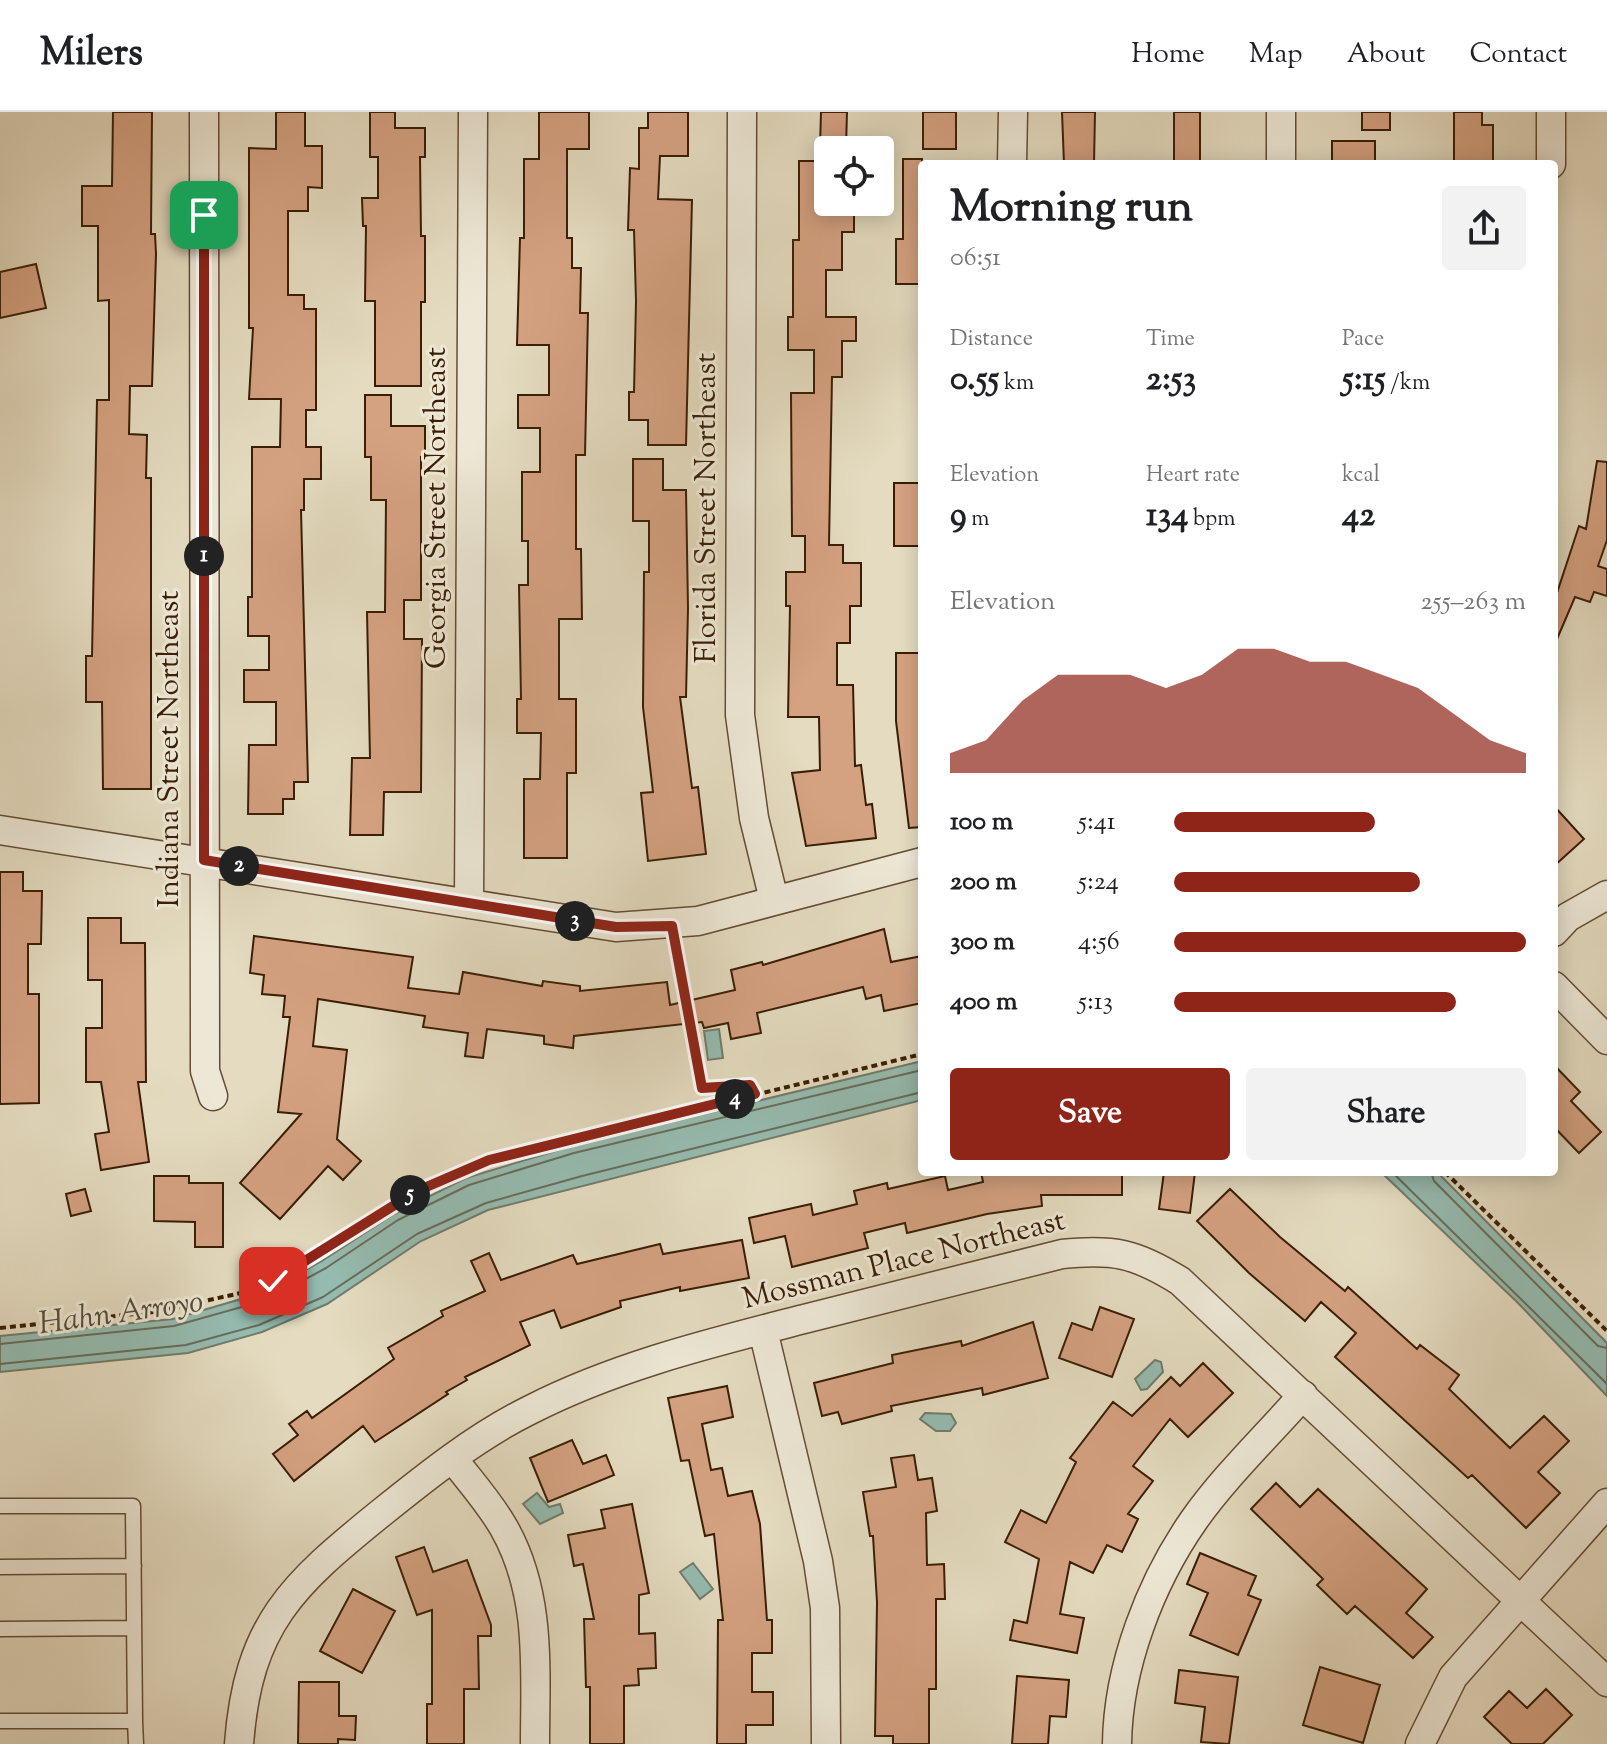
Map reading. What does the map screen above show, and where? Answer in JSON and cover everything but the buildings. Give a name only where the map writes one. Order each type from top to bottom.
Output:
[{"type":"street","name":"Indiana Street Northeast","points":[[204,112],[205,1071],[213,1096]]},
{"type":"street","name":"Georgia Street Northeast","points":[[469,904],[473,112]]},
{"type":"street","name":"Florida Street Northeast","points":[[742,112],[740,715],[754,818],[774,900]]},
{"type":"street","points":[[1012,160],[1013,112]]},
{"type":"street","points":[[1281,112],[1281,160]]},
{"type":"street","points":[[1551,112],[1551,160]]},
{"type":"street","points":[[0,830],[616,927],[672,926],[918,863]]},
{"type":"street","points":[[1558,928],[1568,917],[1607,895]]},
{"type":"street","points":[[1558,990],[1607,1040]]},
{"type":"street","name":"Mossman Place Northeast","points":[[239,1744],[246,1684],[263,1634],[314,1567],[453,1459],[527,1411],[609,1373],[763,1330],[1062,1254],[1101,1251],[1146,1260],[1180,1281],[1607,1682]]},
{"type":"street","points":[[763,1330],[818,1561],[825,1608],[826,1744]]},
{"type":"street","points":[[1117,1744],[1118,1722],[1132,1651],[1160,1579],[1194,1519],[1303,1395]]},
{"type":"street","points":[[453,1459],[504,1527],[521,1565],[532,1607],[535,1744]]},
{"type":"street","points":[[1420,1744],[1453,1677],[1607,1503]]},
{"type":"lane","points":[[0,1506],[133,1506],[136,1744]]},
{"type":"lane","points":[[0,1567],[134,1566]]},
{"type":"lane","points":[[0,1629],[134,1628]]},
{"type":"lane","points":[[0,1721],[135,1721]]},
{"type":"path","points":[[672,926],[702,1088],[750,1085],[755,1094]]},
{"type":"path","points":[[0,1328],[154,1312],[241,1293],[273,1281],[318,1255],[417,1191],[489,1160],[918,1055]]},
{"type":"path","points":[[1449,1176],[1607,1331]]},
{"type":"water","points":[[719,1029],[723,1058],[708,1060],[704,1031]]},
{"type":"water","points":[[918,1062],[918,1101],[488,1210],[421,1241],[327,1304],[262,1332],[188,1353],[0,1372],[0,1336],[173,1319],[265,1292],[322,1261],[394,1214],[466,1178],[572,1146]]},
{"type":"water","points":[[1385,1176],[1441,1176],[1607,1343],[1607,1396],[1518,1303]]},
{"type":"water","points":[[1155,1360],[1161,1362],[1163,1372],[1147,1389],[1141,1390],[1135,1379]]},
{"type":"water","points":[[925,1413],[951,1414],[956,1423],[950,1431],[936,1431],[920,1419]]},
{"type":"water","points":[[537,1493],[549,1507],[560,1504],[563,1513],[540,1524],[523,1504]]},
{"type":"water","points":[[693,1563],[713,1589],[700,1599],[680,1572]]},
{"type":"route","points":[[204,215],[204,860],[616,927],[672,926],[702,1088],[750,1085],[755,1094],[489,1160],[417,1191],[273,1281]]},
{"type":"water label","name":"Hahn Arroyo","points":[[121,1314]]}]
